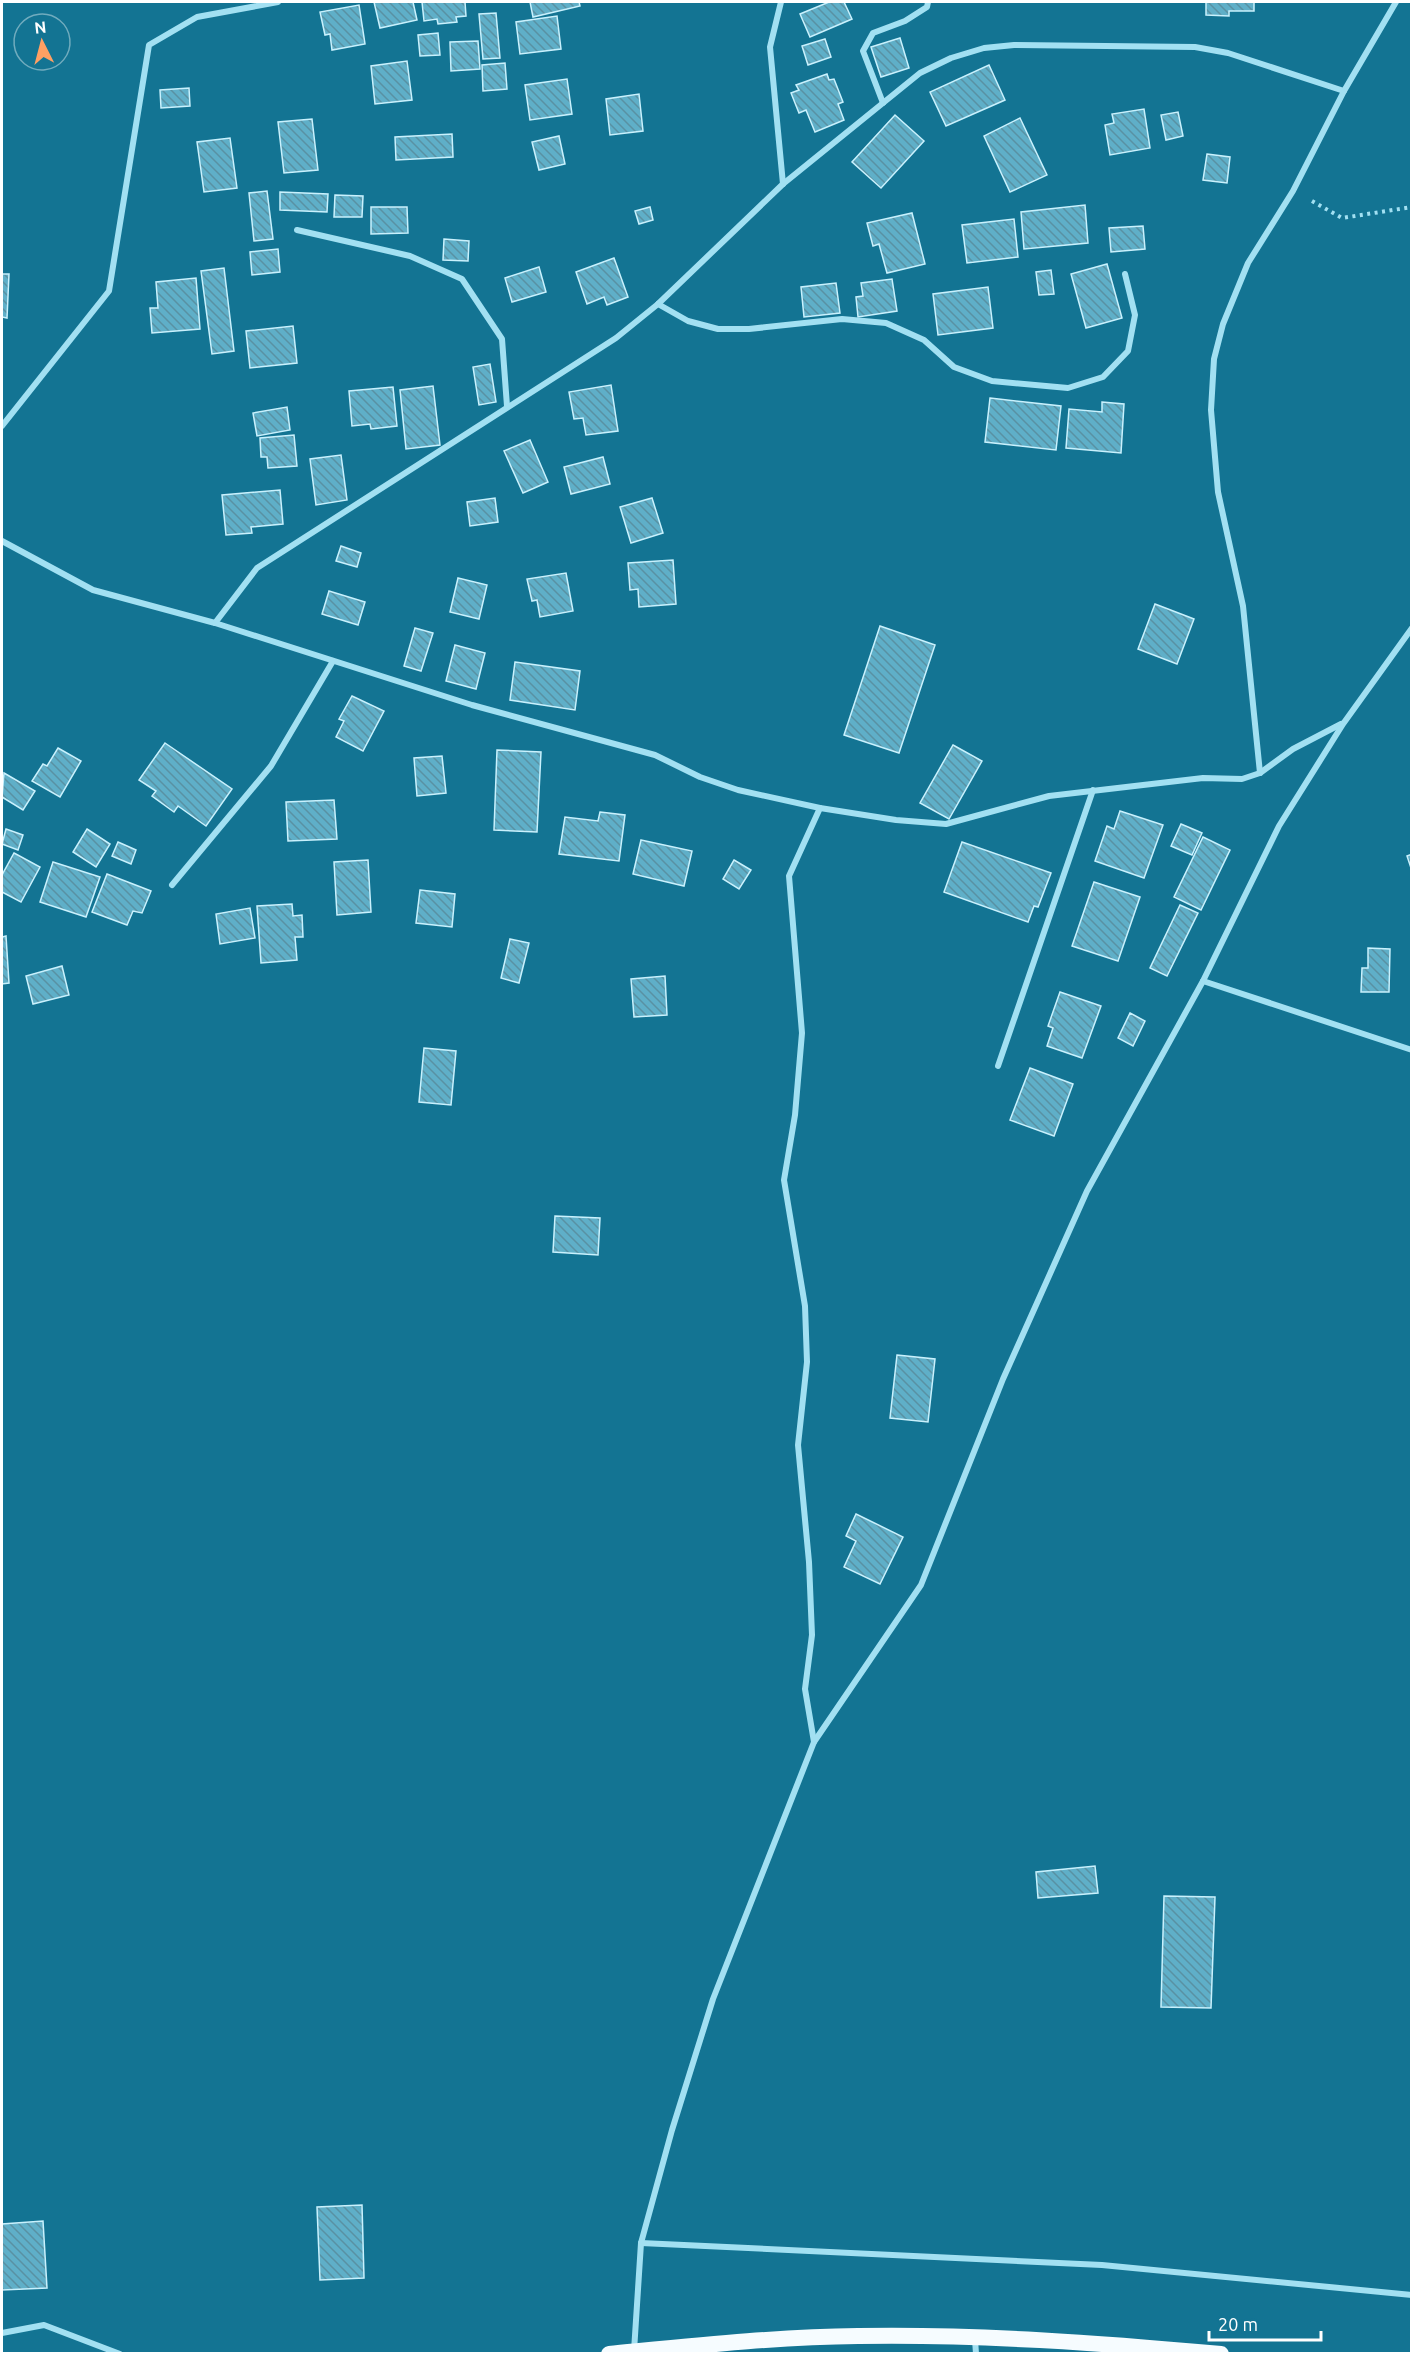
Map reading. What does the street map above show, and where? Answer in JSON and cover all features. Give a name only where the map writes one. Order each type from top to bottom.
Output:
[{"type":"highway","points":[[609,2354],[744,2340],[847,2336],[976,2346],[1221,2354]]},
{"type":"street","points":[[2,426],[109,291],[149,45],[197,16],[278,2]]},
{"type":"street","points":[[781,2],[770,47],[783,184]]},
{"type":"street","points":[[883,104],[863,51],[873,33],[904,21],[927,7],[928,2]]},
{"type":"street","points":[[1260,773],[1243,606],[1218,492],[1211,410],[1214,359],[1223,324],[1248,263],[1293,191],[1344,91],[1396,2]]},
{"type":"street","points":[[216,623],[256,568],[616,338],[658,304],[783,184],[920,73],[951,58],[984,48],[1014,45],[1195,47],[1228,53],[1344,91]]},
{"type":"street","points":[[297,231],[410,256],[462,279],[502,339],[507,406]]},
{"type":"street","points":[[658,304],[688,321],[718,329],[749,329],[842,319],[886,323],[924,340],[954,367],[963,371],[992,381],[1068,388],[1103,377],[1128,351],[1135,315],[1125,274]]},
{"type":"street","points":[[2,541],[93,590],[216,623],[472,705],[655,755],[700,777],[738,790],[820,808],[896,820],[946,824],[1049,796],[1203,778],[1242,779],[1260,773],[1293,749],[1343,724]]},
{"type":"street","points":[[634,2351],[641,2243],[672,2130],[713,1999],[814,1743],[921,1585],[1003,1379],[1087,1191],[1203,981],[1279,826],[1343,724],[1412,628]]},
{"type":"street","points":[[172,885],[271,766],[333,661]]},
{"type":"street","points":[[998,1066],[1093,790]]},
{"type":"street","points":[[814,1743],[805,1689],[812,1635],[809,1562],[798,1446],[807,1362],[805,1306],[784,1180],[795,1115],[802,1033],[789,876],[820,808]]},
{"type":"street","points":[[1203,981],[1412,1050]]},
{"type":"street","points":[[641,2243],[1102,2265],[1412,2295]]},
{"type":"street","points":[[2,2334],[44,2325],[120,2354]]},
{"type":"path","points":[[1293,191],[1342,218],[1412,207]]},
{"type":"building","points":[[374,2],[413,2],[417,20],[380,28]]},
{"type":"building","points":[[422,2],[465,2],[466,16],[456,17],[457,22],[438,24],[437,19],[424,21]]},
{"type":"building","points":[[530,2],[579,2],[580,6],[533,17]]},
{"type":"building","points":[[829,2],[844,2],[852,19],[810,37],[800,14]]},
{"type":"building","points":[[1206,2],[1254,2],[1254,11],[1229,11],[1229,16],[1206,15]]},
{"type":"building","points":[[359,5],[365,44],[332,50],[330,34],[325,35],[320,12]]},
{"type":"building","points":[[496,13],[500,58],[483,59],[479,14]]},
{"type":"building","points":[[557,16],[561,49],[520,54],[516,22]]},
{"type":"building","points":[[438,33],[440,55],[420,56],[418,35]]},
{"type":"building","points":[[900,38],[909,68],[881,77],[871,47]]},
{"type":"building","points":[[825,39],[831,57],[808,65],[802,46]]},
{"type":"building","points":[[478,41],[480,69],[451,71],[450,42]]},
{"type":"building","points":[[407,61],[412,100],[375,104],[371,66]]},
{"type":"building","points":[[505,63],[507,89],[483,91],[482,65]]},
{"type":"building","points":[[989,65],[1005,100],[946,126],[930,92]]},
{"type":"building","points":[[827,74],[829,80],[834,79],[843,102],[838,104],[844,120],[815,132],[806,110],[799,113],[791,93],[799,90],[796,85]]},
{"type":"building","points":[[567,79],[572,114],[530,120],[525,85]]},
{"type":"building","points":[[189,88],[190,106],[161,108],[160,90]]},
{"type":"building","points":[[639,94],[643,131],[610,135],[606,99]]},
{"type":"building","points":[[1144,109],[1150,148],[1110,155],[1105,125],[1114,123],[1112,114]]},
{"type":"building","points":[[1178,112],[1183,136],[1166,140],[1161,115]]},
{"type":"building","points":[[895,115],[924,141],[881,188],[852,162]]},
{"type":"building","points":[[1020,118],[1047,175],[1010,192],[984,136]]},
{"type":"building","points":[[312,119],[318,170],[284,173],[278,122]]},
{"type":"building","points":[[452,134],[453,157],[396,160],[395,137]]},
{"type":"building","points":[[559,136],[565,164],[539,170],[532,142]]},
{"type":"building","points":[[230,138],[237,188],[204,192],[197,142]]},
{"type":"building","points":[[1207,154],[1230,157],[1227,183],[1203,180]]},
{"type":"building","points":[[267,191],[273,239],[254,241],[249,193]]},
{"type":"building","points":[[280,192],[328,194],[327,212],[280,210]]},
{"type":"building","points":[[335,195],[363,196],[362,217],[334,217]]},
{"type":"building","points":[[1085,205],[1088,243],[1024,249],[1021,212]]},
{"type":"building","points":[[371,207],[407,207],[408,233],[371,234]]},
{"type":"building","points":[[650,207],[653,220],[639,224],[635,211]]},
{"type":"building","points":[[912,213],[925,264],[887,273],[879,244],[873,246],[867,223]]},
{"type":"building","points":[[1014,219],[1018,257],[967,263],[962,225]]},
{"type":"building","points":[[1143,226],[1145,249],[1111,252],[1109,228]]},
{"type":"building","points":[[444,239],[469,241],[468,261],[443,260]]},
{"type":"building","points":[[278,249],[280,272],[252,275],[250,252]]},
{"type":"building","points":[[614,258],[628,297],[607,305],[604,297],[587,304],[576,272]]},
{"type":"building","points":[[1107,264],[1122,318],[1086,328],[1071,274]]},
{"type":"building","points":[[539,267],[546,292],[512,302],[505,278]]},
{"type":"building","points":[[224,268],[234,351],[212,354],[201,271]]},
{"type":"building","points":[[1051,270],[1054,294],[1039,295],[1036,272]]},
{"type":"building","points":[[2,274],[9,274],[7,318],[2,317]]},
{"type":"building","points":[[196,278],[200,329],[152,333],[150,308],[158,308],[156,282]]},
{"type":"building","points":[[892,279],[897,311],[858,317],[856,297],[863,296],[861,283]]},
{"type":"building","points":[[836,283],[840,313],[804,317],[801,287]]},
{"type":"building","points":[[988,287],[993,328],[938,335],[933,294]]},
{"type":"building","points":[[293,326],[297,363],[250,368],[246,331]]},
{"type":"building","points":[[490,364],[496,402],[479,405],[473,367]]},
{"type":"building","points":[[611,385],[618,431],[586,435],[583,418],[574,419],[569,392]]},
{"type":"building","points":[[433,386],[440,445],[406,449],[400,390]]},
{"type":"building","points":[[393,387],[397,426],[371,429],[370,424],[352,426],[349,391]]},
{"type":"building","points":[[990,398],[1061,406],[1056,450],[985,442]]},
{"type":"building","points":[[1102,402],[1124,404],[1121,453],[1066,448],[1069,409],[1102,412]]},
{"type":"building","points":[[287,407],[290,430],[257,436],[253,413]]},
{"type":"building","points":[[294,435],[297,466],[268,468],[267,457],[261,457],[260,438]]},
{"type":"building","points":[[530,440],[548,482],[523,493],[504,451]]},
{"type":"building","points":[[341,455],[347,500],[316,505],[310,459]]},
{"type":"building","points":[[603,457],[610,484],[571,494],[564,467]]},
{"type":"building","points":[[280,490],[283,524],[251,527],[252,533],[226,535],[222,495]]},
{"type":"building","points":[[495,498],[498,522],[470,526],[467,502]]},
{"type":"building","points":[[652,498],[663,533],[631,543],[620,507]]},
{"type":"building","points":[[341,546],[361,553],[357,567],[336,561]]},
{"type":"building","points":[[673,560],[676,604],[639,607],[638,589],[630,590],[628,563]]},
{"type":"building","points":[[566,573],[573,611],[540,617],[537,600],[532,601],[527,579]]},
{"type":"building","points":[[458,578],[487,585],[479,619],[450,612]]},
{"type":"building","points":[[329,591],[365,602],[358,625],[322,614]]},
{"type":"building","points":[[1155,604],[1194,619],[1177,664],[1138,649]]},
{"type":"building","points":[[880,626],[935,645],[899,753],[844,735]]},
{"type":"building","points":[[415,628],[433,633],[421,671],[404,666]]},
{"type":"building","points":[[455,645],[485,653],[476,689],[446,681]]},
{"type":"building","points":[[515,662],[580,671],[575,710],[510,700]]},
{"type":"building","points":[[352,696],[384,711],[363,751],[336,737],[344,721],[339,719]]},
{"type":"building","points":[[165,743],[232,789],[206,826],[178,806],[174,812],[152,796],[156,791],[139,780]]},
{"type":"building","points":[[953,745],[982,761],[949,819],[920,803]]},
{"type":"building","points":[[58,748],[81,761],[60,797],[32,781],[43,764],[47,766]]},
{"type":"building","points":[[497,750],[541,752],[537,832],[494,830]]},
{"type":"building","points":[[442,756],[446,793],[417,796],[414,758]]},
{"type":"building","points":[[4,773],[35,791],[23,810],[2,797]]},
{"type":"building","points":[[334,800],[337,839],[288,841],[286,802]]},
{"type":"building","points":[[1120,811],[1163,825],[1144,878],[1095,861],[1107,826],[1114,829]]},
{"type":"building","points":[[600,812],[625,815],[619,861],[559,854],[565,817],[598,821]]},
{"type":"building","points":[[1181,824],[1202,833],[1192,855],[1171,846]]},
{"type":"building","points":[[6,829],[23,835],[18,850],[2,844]]},
{"type":"building","points":[[87,829],[110,844],[96,867],[73,852]]},
{"type":"building","points":[[1203,837],[1230,850],[1201,910],[1174,897]]},
{"type":"building","points":[[641,840],[692,851],[684,886],[633,874]]},
{"type":"building","points":[[118,842],[136,850],[131,864],[112,856]]},
{"type":"building","points":[[962,842],[1051,873],[1038,907],[1034,906],[1028,922],[944,892]]},
{"type":"building","points":[[14,853],[40,867],[21,902],[2,892],[2,875]]},
{"type":"building","points":[[1412,854],[1412,871],[1407,856]]},
{"type":"building","points":[[368,860],[371,912],[337,915],[334,862]]},
{"type":"building","points":[[734,860],[751,870],[739,889],[723,879]]},
{"type":"building","points":[[53,862],[100,877],[86,917],[40,902]]},
{"type":"building","points":[[107,874],[151,891],[142,913],[133,911],[127,925],[92,912]]},
{"type":"building","points":[[1094,882],[1140,897],[1118,961],[1072,946]]},
{"type":"building","points":[[420,890],[455,894],[452,927],[416,923]]},
{"type":"building","points":[[292,904],[293,916],[302,915],[303,937],[295,937],[297,960],[261,963],[257,906]]},
{"type":"building","points":[[1180,905],[1198,913],[1167,976],[1150,968]]},
{"type":"building","points":[[250,908],[255,938],[220,944],[216,914]]},
{"type":"building","points":[[6,936],[9,983],[2,984],[2,937]]},
{"type":"building","points":[[510,939],[529,943],[519,983],[501,978]]},
{"type":"building","points":[[1368,948],[1390,949],[1389,992],[1361,992],[1362,968],[1368,968]]},
{"type":"building","points":[[62,966],[69,995],[33,1004],[26,976]]},
{"type":"building","points":[[665,976],[667,1015],[634,1017],[631,979]]},
{"type":"building","points":[[1060,992],[1101,1006],[1082,1058],[1047,1046],[1053,1028],[1048,1026]]},
{"type":"building","points":[[1130,1013],[1145,1021],[1133,1046],[1118,1038]]},
{"type":"building","points":[[424,1048],[456,1051],[451,1105],[419,1102]]},
{"type":"building","points":[[1030,1068],[1073,1084],[1054,1136],[1010,1120]]},
{"type":"building","points":[[555,1216],[600,1218],[598,1255],[553,1252]]},
{"type":"building","points":[[897,1355],[935,1359],[928,1422],[890,1418]]},
{"type":"building","points":[[856,1514],[903,1537],[880,1584],[844,1567],[856,1541],[846,1536]]},
{"type":"building","points":[[1095,1866],[1098,1893],[1038,1898],[1036,1872]]},
{"type":"building","points":[[1164,1896],[1215,1897],[1211,2008],[1161,2007]]},
{"type":"building","points":[[362,2205],[364,2278],[320,2280],[317,2207]]},
{"type":"building","points":[[43,2221],[47,2288],[2,2290],[2,2224]]}]
